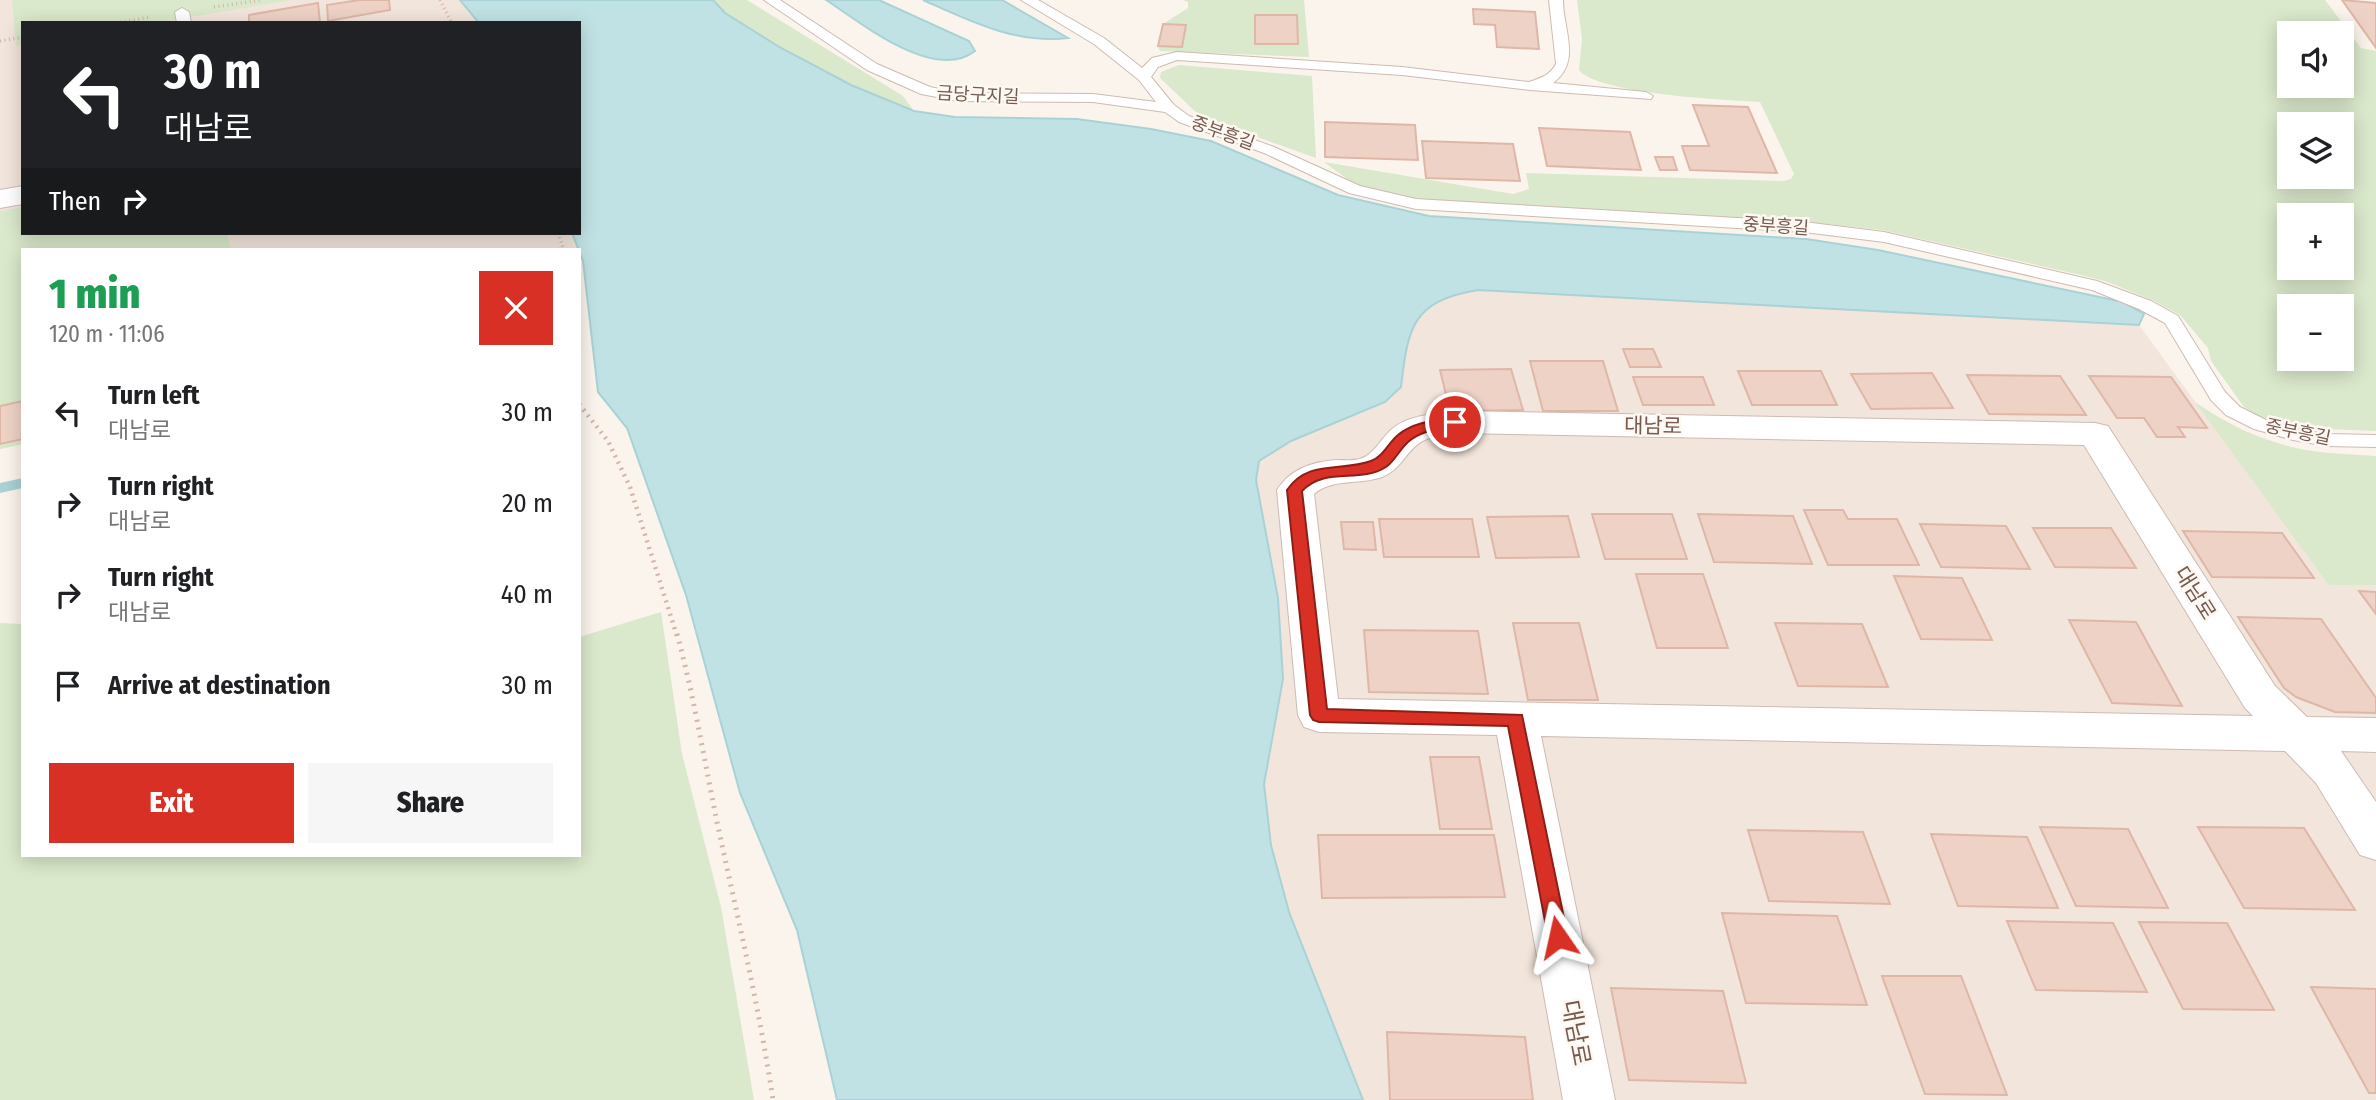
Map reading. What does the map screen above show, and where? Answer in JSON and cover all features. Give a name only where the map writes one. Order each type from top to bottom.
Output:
[{"type":"street","points":[[0,199],[21,195]]},
{"type":"street","name":"대남로","points":[[2376,735],[2295,734],[1319,715],[1295,490],[1304,480],[1317,473],[1357,470],[1380,464],[1404,437],[1426,426],[1455,422],[2095,434],[2260,697],[2295,734],[2332,771],[2376,841]]},
{"type":"street","name":"대남로","points":[[1516,719],[1589,1100]]},
{"type":"lane","name":"금당구지길","points":[[771,0],[872,67],[926,91],[958,97],[1093,98],[1169,108]]},
{"type":"lane","name":"중부흥길","points":[[1028,0],[1099,41],[1144,77],[1169,108],[1184,119],[1269,150],[1354,190],[1416,204],[1804,227],[1884,237],[2097,286],[2145,305],[2172,320],[2218,396],[2233,411],[2261,425],[2293,434],[2327,440],[2376,442]]},
{"type":"lane","points":[[1530,86],[1548,83],[1559,74],[1564,57],[1556,0]]},
{"type":"lane","points":[[1144,77],[1148,67],[1156,60],[1177,57],[1390,70],[1646,96]]},
{"type":"path","points":[[440,0],[451,21]]},
{"type":"path","points":[[0,41],[21,37]]},
{"type":"path","points":[[581,407],[608,441],[630,488],[659,572],[689,678],[717,821],[761,1017],[773,1100]]},
{"type":"shaded area","points":[[0,0],[460,0],[477,21],[21,21],[21,235],[573,235],[578,248],[21,248],[21,444],[0,449]]},
{"type":"shaded area","points":[[1478,290],[2139,325],[2196,403],[2222,420],[2248,433],[2302,451],[2376,456],[2376,1100],[1363,1100],[1289,912],[1272,845],[1264,785],[1283,679],[1278,598],[1256,481],[1259,461],[1291,441],[1385,402],[1401,387],[1413,323],[1432,306],[1454,294]]},
{"type":"green space","points":[[12,0],[291,0],[167,21],[21,21],[21,45],[16,46]]},
{"type":"green space","points":[[713,0],[747,0],[903,96],[914,111],[779,49],[731,17]]},
{"type":"green space","points":[[1183,0],[1304,0],[1309,57],[1160,51],[1158,46],[1163,24],[1188,8],[1188,2]]},
{"type":"green space","points":[[1577,0],[2325,0],[2341,21],[2277,21],[2277,98],[2354,98],[2354,39],[2361,48],[2376,51],[2376,431],[2301,428],[2258,416],[2244,407],[2211,361],[2208,348],[2180,315],[2152,300],[2105,281],[1882,230],[1799,221],[1418,200],[1358,187],[1324,162],[1513,194],[1529,189],[1526,173],[1783,181],[1791,179],[1794,174],[1760,102],[1636,90],[1591,78],[1579,70],[1582,39]]},
{"type":"green space","points":[[1179,65],[1312,76],[1316,158],[1201,117],[1160,78],[1161,72]]},
{"type":"green space","points":[[21,207],[21,235],[227,235],[231,248],[21,248],[21,444],[0,449],[0,211]]},
{"type":"green space","points":[[2196,403],[2261,438],[2325,453],[2376,456],[2376,585],[2329,585]]},
{"type":"green space","points":[[661,612],[682,754],[721,907],[754,1100],[0,1100],[0,623],[21,624],[21,857],[581,857],[581,636]]},
{"type":"water","points":[[460,0],[713,0],[725,13],[781,48],[851,85],[914,111],[955,117],[1077,119],[1151,129],[1211,141],[1338,195],[1429,216],[1806,239],[1878,250],[2123,302],[2144,314],[2139,325],[1478,290],[1439,301],[1417,320],[1411,333],[1401,387],[1385,402],[1291,441],[1259,461],[1256,480],[1278,598],[1283,679],[1264,784],[1271,845],[1289,912],[1363,1100],[837,1100],[797,930],[740,793],[686,595],[627,428],[598,392],[581,248],[578,248],[573,235],[581,235],[581,21],[477,21]]},
{"type":"water","points":[[826,0],[879,0],[969,41],[975,51],[958,59],[939,60],[919,55],[877,34]]},
{"type":"water","points":[[923,0],[1002,0],[1068,38],[1030,38],[1011,34],[976,23]]},
{"type":"building","points":[[359,0],[389,0],[390,10],[328,21],[327,5]]},
{"type":"building","points":[[2342,0],[2376,3],[2376,48]]},
{"type":"building","points":[[318,3],[320,21],[249,21],[249,15]]},
{"type":"building","points":[[1473,9],[1535,12],[1539,49],[1497,47],[1495,25],[1474,24]]},
{"type":"building","points":[[1255,15],[1297,15],[1298,44],[1255,44]]},
{"type":"building","points":[[1163,24],[1186,25],[1182,47],[1158,46]]},
{"type":"building","points":[[1693,105],[1748,107],[1777,173],[1690,170],[1682,146],[1709,146]]},
{"type":"building","points":[[1325,122],[1415,125],[1418,160],[1325,157]]},
{"type":"building","points":[[1539,128],[1630,132],[1641,170],[1547,166]]},
{"type":"building","points":[[1422,141],[1513,144],[1520,181],[1426,178]]},
{"type":"building","points":[[1655,157],[1673,157],[1677,170],[1660,170]]},
{"type":"building","points":[[1623,349],[1653,349],[1661,367],[1630,367]]},
{"type":"building","points":[[1530,361],[1603,361],[1618,411],[1543,411]]},
{"type":"building","points":[[1511,369],[1523,410],[1450,411],[1440,370]]},
{"type":"building","points":[[1738,371],[1821,371],[1837,405],[1752,405]]},
{"type":"building","points":[[1932,373],[1953,408],[1871,409],[1851,374]]},
{"type":"building","points":[[1967,375],[2060,376],[2086,415],[1989,414]]},
{"type":"building","points":[[2089,376],[2171,377],[2207,428],[2178,427],[2185,437],[2157,437],[2144,418],[2117,418]]},
{"type":"building","points":[[1633,377],[1703,377],[1714,405],[1643,405]]},
{"type":"building","points":[[21,401],[21,439],[0,444],[0,406]]},
{"type":"building","points":[[1804,510],[1843,510],[1848,519],[1897,519],[1919,565],[1828,565]]},
{"type":"building","points":[[1592,514],[1672,514],[1687,559],[1605,559]]},
{"type":"building","points":[[1698,514],[1793,516],[1812,564],[1714,562]]},
{"type":"building","points":[[1568,516],[1579,557],[1496,558],[1487,517]]},
{"type":"building","points":[[1379,519],[1472,519],[1479,557],[1384,557]]},
{"type":"building","points":[[1341,522],[1373,522],[1376,550],[1344,549]]},
{"type":"building","points":[[1920,524],[2006,526],[2030,569],[1941,567]]},
{"type":"building","points":[[2033,528],[2111,528],[2136,568],[2055,567]]},
{"type":"building","points":[[2183,531],[2282,533],[2314,578],[2212,577]]},
{"type":"building","points":[[1636,574],[1703,574],[1728,648],[1657,648]]},
{"type":"building","points":[[1894,576],[1962,578],[1992,640],[1921,639]]},
{"type":"building","points":[[2359,591],[2376,592],[2376,614]]},
{"type":"building","points":[[2238,617],[2321,619],[2376,698],[2376,713],[2335,712],[2296,697],[2284,688]]},
{"type":"building","points":[[2069,620],[2136,622],[2182,706],[2112,703]]},
{"type":"building","points":[[1513,623],[1579,623],[1598,700],[1528,700]]},
{"type":"building","points":[[1775,623],[1862,624],[1888,687],[1798,686]]},
{"type":"building","points":[[1364,630],[1478,631],[1488,694],[1369,692]]},
{"type":"building","points":[[1430,757],[1479,757],[1492,829],[1440,829]]},
{"type":"building","points":[[2040,827],[2128,829],[2168,908],[2076,906]]},
{"type":"building","points":[[2198,827],[2304,828],[2355,910],[2244,908]]},
{"type":"building","points":[[1748,830],[1863,832],[1890,904],[1769,901]]},
{"type":"building","points":[[1931,834],[2027,837],[2058,908],[1958,906]]},
{"type":"building","points":[[1318,835],[1494,835],[1505,897],[1322,898]]},
{"type":"building","points":[[1722,913],[1837,916],[1867,1005],[1746,1003]]},
{"type":"building","points":[[2007,921],[2113,923],[2147,992],[2036,990]]},
{"type":"building","points":[[2139,922],[2227,923],[2274,1010],[2183,1009]]},
{"type":"building","points":[[1882,976],[1961,976],[2007,1095],[1925,1094]]},
{"type":"building","points":[[2311,987],[2376,989],[2376,1093],[2369,1093]]},
{"type":"building","points":[[1611,988],[1723,991],[1746,1083],[1629,1080]]},
{"type":"building","points":[[1387,1032],[1525,1037],[1533,1100],[1390,1100]]},
{"type":"waterway","points":[[0,488],[21,483]]},
{"type":"route","points":[[1455,422],[1426,426],[1404,437],[1380,464],[1357,470],[1317,473],[1304,480],[1295,490],[1319,715],[1516,719],[1558,937]]}]
